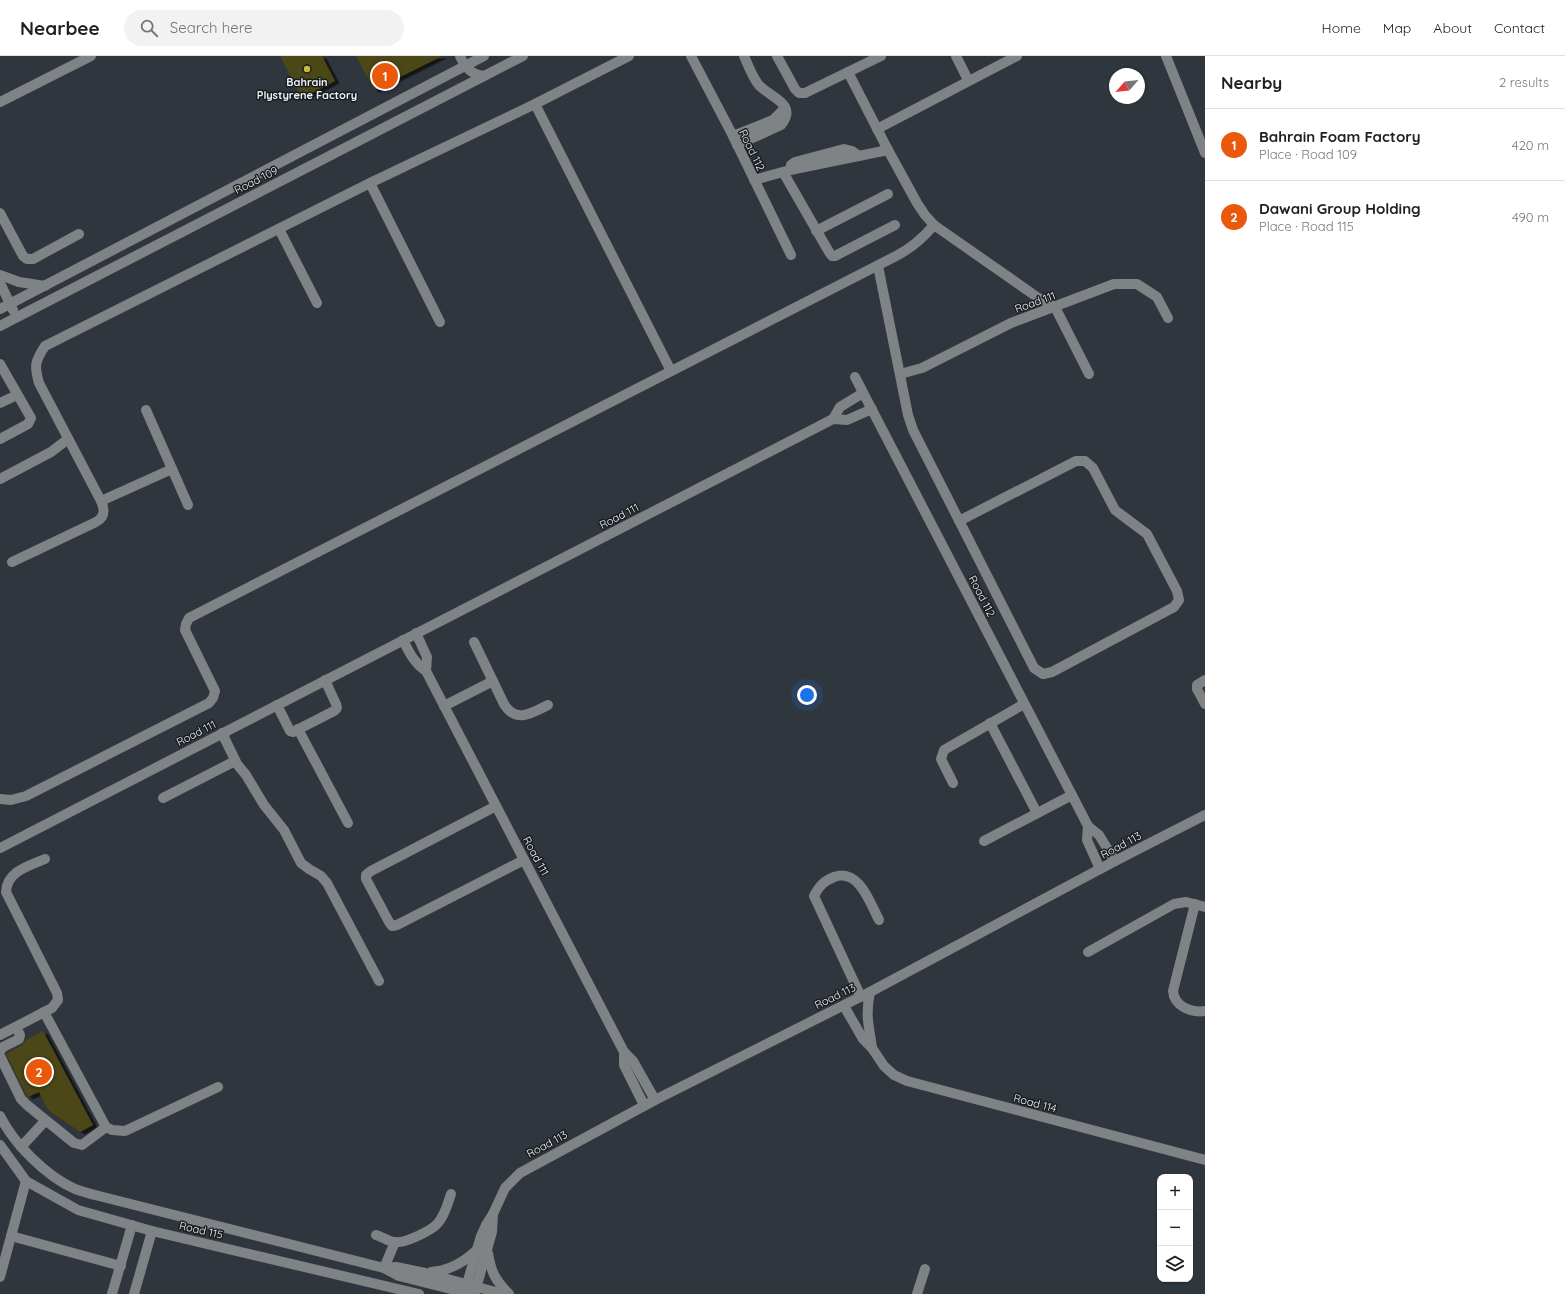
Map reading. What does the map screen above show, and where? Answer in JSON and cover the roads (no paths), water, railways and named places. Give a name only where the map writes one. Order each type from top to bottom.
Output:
[{"type":"street","points":[[0,102],[92,56]]},
{"type":"street","points":[[460,56],[468,70],[479,77]]},
{"type":"street","name":"Road 109","points":[[9,321],[479,77],[523,56]]},
{"type":"street","points":[[12,562],[101,519],[104,514],[104,508],[101,501],[39,383],[35,370],[37,357],[45,346],[370,183],[535,104],[629,56]]},
{"type":"street","name":"Road 112","points":[[691,56],[791,255]]},
{"type":"street","points":[[735,141],[773,120],[785,108],[776,97],[763,89],[757,83],[744,56]]},
{"type":"street","points":[[778,56],[794,89],[799,93],[805,93],[881,56]]},
{"type":"street","points":[[956,56],[968,80]]},
{"type":"street","points":[[877,128],[1017,56]]},
{"type":"street","points":[[1166,56],[1205,153]]},
{"type":"street","points":[[479,57],[479,77]]},
{"type":"street","name":"Road 109","points":[[3,306],[45,286],[465,66],[479,57]]},
{"type":"street","points":[[848,72],[888,150],[925,215],[934,225],[1037,297],[1055,307],[1089,374]]},
{"type":"street","points":[[535,104],[671,371]]},
{"type":"street","points":[[754,180],[786,171],[795,162],[844,150],[852,150],[859,156]]},
{"type":"street","points":[[786,171],[803,174],[851,164],[859,156],[888,150]]},
{"type":"street","points":[[786,171],[816,231],[830,254],[835,256],[895,226]]},
{"type":"street","points":[[370,183],[440,322]]},
{"type":"street","points":[[816,231],[888,194]]},
{"type":"street","points":[[0,214],[22,256],[27,259],[33,259],[79,234]]},
{"type":"street","points":[[0,799],[11,800],[26,796],[209,703],[213,698],[215,691],[185,630],[186,624],[190,618],[878,266],[911,248],[924,237],[934,225]]},
{"type":"street","points":[[279,229],[316,302]]},
{"type":"street","points":[[878,266],[908,415],[913,430],[959,521],[1034,668],[1043,674],[1052,672],[1174,607],[1179,600],[1177,591],[1147,534],[1115,510],[1093,468],[1085,461],[1076,461],[959,521]]},
{"type":"street","points":[[0,275],[19,282],[45,286]]},
{"type":"street","points":[[0,283],[3,306],[9,321]]},
{"type":"street","name":"Road 111","points":[[900,374],[922,368],[1011,323],[1114,284],[1137,284],[1157,297],[1168,318]]},
{"type":"street","points":[[0,364],[29,415],[30,421],[26,426],[0,439]]},
{"type":"street","name":"Road 112","points":[[855,377],[1088,826],[1099,835],[1115,861]]},
{"type":"street","name":"Road 111","points":[[833,419],[840,407],[863,393]]},
{"type":"street","points":[[0,403],[17,395]]},
{"type":"street","points":[[146,410],[188,505]]},
{"type":"street","name":"Road 111","points":[[0,848],[833,419],[847,420],[872,410]]},
{"type":"street","points":[[0,479],[51,452],[68,439]]},
{"type":"street","points":[[101,501],[172,469]]},
{"type":"street","name":"Road 111","points":[[416,633],[426,657],[426,671],[624,1052],[633,1061],[654,1100]]},
{"type":"street","name":"Road 111","points":[[403,640],[413,659],[426,671]]},
{"type":"street","points":[[474,642],[507,708],[520,716],[530,714],[548,705]]},
{"type":"street","points":[[277,705],[290,731],[293,732],[298,730],[337,708],[325,680]]},
{"type":"street","points":[[1205,680],[1198,684],[1197,689],[1205,704]]},
{"type":"street","points":[[444,706],[493,681]]},
{"type":"street","points":[[953,783],[941,759],[942,753],[946,748],[1024,704]]},
{"type":"street","points":[[990,723],[1037,813]]},
{"type":"street","points":[[298,730],[348,823]]},
{"type":"street","points":[[222,733],[236,761],[264,806],[284,830],[301,863],[321,876],[326,883],[379,980]]},
{"type":"street","points":[[163,798],[236,761]]},
{"type":"street","points":[[984,841],[1072,795]]},
{"type":"street","points":[[496,806],[370,870],[366,875],[366,879],[392,926],[397,925],[524,860]]},
{"type":"street","name":"Road 113","points":[[469,1291],[477,1250],[483,1230],[493,1214],[505,1188],[520,1172],[644,1105],[844,1006],[1115,861],[1205,815]]},
{"type":"street","name":"Road 112","points":[[1088,826],[1087,840],[1100,869]]},
{"type":"street","points":[[0,1035],[52,1008],[57,1003],[57,993],[6,892],[6,885],[13,874],[45,858]]},
{"type":"street","points":[[861,997],[814,896],[818,888],[826,880],[836,876],[845,875],[853,878],[861,885],[878,920]]},
{"type":"street","points":[[1088,952],[1174,904],[1186,902],[1205,907]]},
{"type":"street","points":[[1195,904],[1173,995],[1177,1002],[1183,1007],[1196,1012],[1205,1011]]},
{"type":"street","name":"Road 114","points":[[870,992],[867,1006],[867,1017],[872,1048]]},
{"type":"street","name":"Road 114","points":[[844,1006],[863,1039],[872,1048],[884,1066],[894,1075],[907,1081],[1205,1160]]},
{"type":"street","points":[[44,1012],[106,1127],[112,1130],[125,1131],[218,1087]]},
{"type":"street","points":[[0,1051],[3,1047],[19,1039],[20,1035],[16,1027]]},
{"type":"street","name":"Road 111","points":[[624,1052],[624,1065],[644,1105]]},
{"type":"street","points":[[0,1056],[24,1102],[45,1121],[74,1143],[79,1145],[106,1127]]},
{"type":"street","name":"Road 115","points":[[0,1116],[21,1147],[29,1155],[54,1176],[75,1188],[384,1268],[399,1276],[469,1291],[503,1294]]},
{"type":"street","points":[[21,1147],[45,1121]]},
{"type":"street","name":"Road 115","points":[[0,1146],[26,1181],[78,1210],[152,1231],[419,1294]]},
{"type":"street","points":[[0,1162],[9,1157]]},
{"type":"street","points":[[0,1277],[26,1181]]},
{"type":"street","points":[[376,1235],[394,1242],[406,1240],[435,1226],[441,1219],[451,1194]]},
{"type":"street","name":"Road 113","points":[[469,1291],[488,1249],[493,1227],[493,1214]]},
{"type":"street","points":[[112,1294],[132,1225]]},
{"type":"street","points":[[134,1294],[152,1231]]},
{"type":"street","points":[[11,1236],[121,1266]]},
{"type":"street","points":[[384,1268],[394,1242]]},
{"type":"street","points":[[488,1249],[492,1271],[496,1280],[509,1294]]},
{"type":"street","points":[[425,1273],[441,1271],[457,1265],[477,1250]]},
{"type":"street","name":"Road 115","points":[[384,1268],[396,1267],[425,1273],[469,1291]]},
{"type":"street","points":[[917,1294],[924,1269]]},
{"type":"place","name":"Bahrain Plystyrene Factory","points":[[307,69]]},
{"type":"place","name":"Bahrain Foam Factory","points":[[385,76]]},
{"type":"place","name":"Dawani Group Holding","points":[[39,1072]]}]
